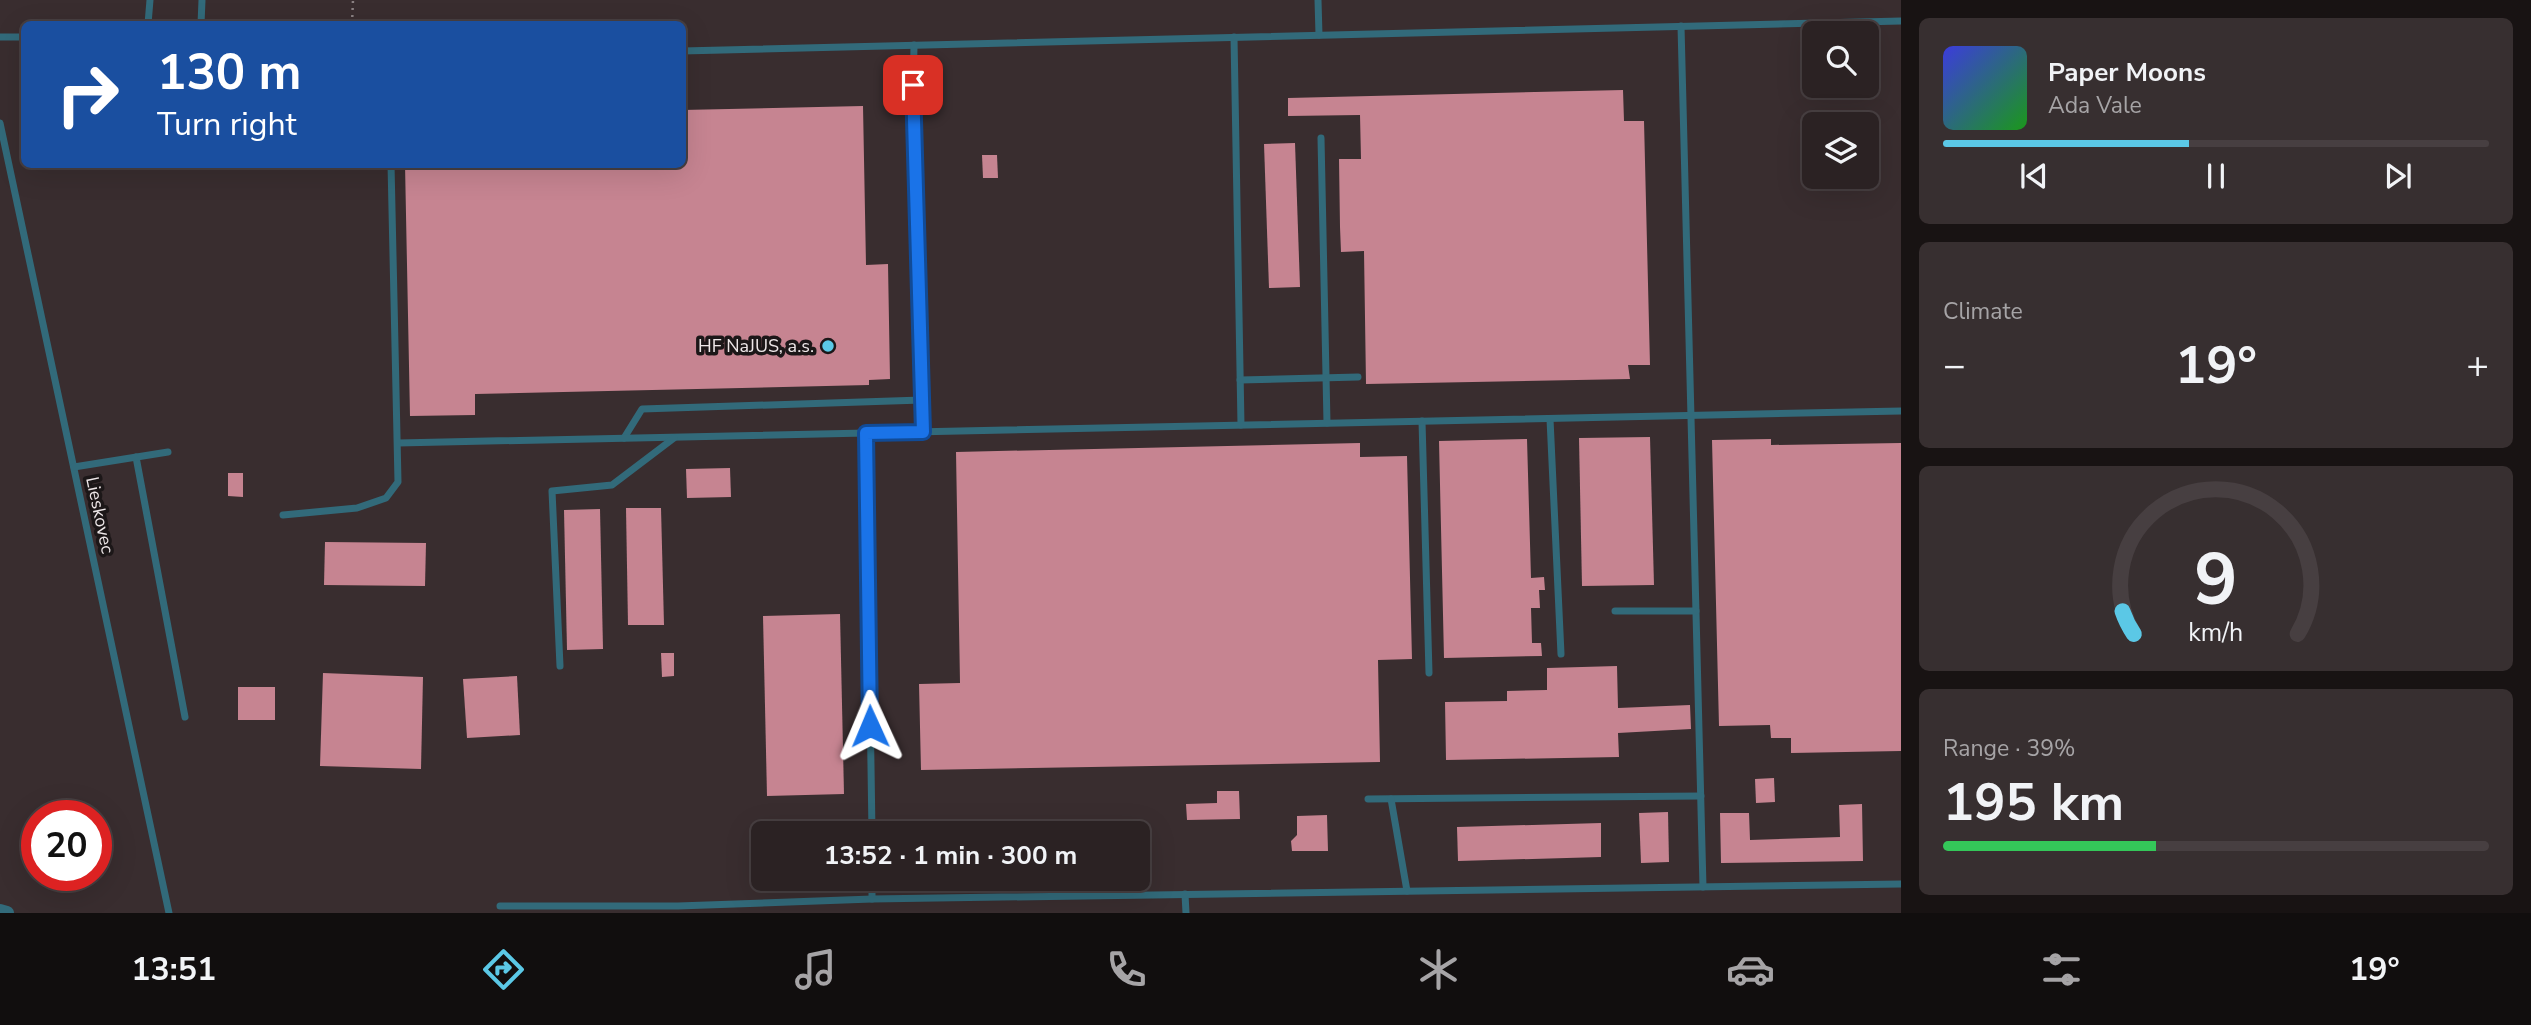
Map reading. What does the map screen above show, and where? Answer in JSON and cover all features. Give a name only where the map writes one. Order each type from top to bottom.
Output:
[{"type":"street","points":[[0,911],[8,913]]},
{"type":"lane","points":[[148,21],[150,0]]},
{"type":"lane","points":[[201,21],[202,0]]},
{"type":"lane","points":[[1318,0],[1319,35]]},
{"type":"lane","points":[[686,51],[1901,21]]},
{"type":"lane","points":[[1682,26],[1703,887]]},
{"type":"lane","points":[[0,37],[21,37]]},
{"type":"lane","points":[[1234,37],[1241,425]]},
{"type":"lane","points":[[914,45],[913,105],[923,432]]},
{"type":"lane","name":"Lieskovec","points":[[0,123],[169,913]]},
{"type":"lane","points":[[1321,138],[1327,423]]},
{"type":"lane","points":[[283,515],[357,508],[386,498],[398,482],[391,168]]},
{"type":"lane","points":[[1240,380],[1358,377]]},
{"type":"lane","points":[[624,438],[642,409],[922,400]]},
{"type":"lane","points":[[398,443],[1901,411]]},
{"type":"lane","points":[[1550,419],[1561,654]]},
{"type":"lane","points":[[1422,421],[1429,673]]},
{"type":"lane","points":[[866,433],[872,821]]},
{"type":"lane","points":[[561,666],[552,491],[612,485],[674,437]]},
{"type":"lane","points":[[74,467],[168,452]]},
{"type":"lane","points":[[136,457],[186,717]]},
{"type":"lane","points":[[1615,611],[1696,611]]},
{"type":"lane","points":[[1368,799],[1701,796]]},
{"type":"lane","points":[[1391,799],[1407,891]]},
{"type":"lane","points":[[500,906],[678,906],[872,899],[1901,884]]},
{"type":"lane","points":[[872,891],[872,899]]},
{"type":"lane","points":[[1185,894],[1186,913]]},
{"type":"path","points":[[352,21],[353,0]]},
{"type":"building","points":[[1623,90],[1624,121],[1644,121],[1650,365],[1628,365],[1630,379],[1366,384],[1364,251],[1341,252],[1340,227],[1339,159],[1361,159],[1360,115],[1288,116],[1288,98]]},
{"type":"building","points":[[863,106],[866,265],[888,264],[890,379],[869,380],[869,385],[475,394],[475,415],[410,416],[405,168],[686,168],[686,110]]},
{"type":"building","points":[[1295,143],[1300,287],[1269,288],[1264,144]]},
{"type":"building","points":[[982,155],[997,155],[998,178],[983,178]]},
{"type":"building","points":[[1650,437],[1654,585],[1582,586],[1579,438]]},
{"type":"building","points":[[1527,439],[1531,578],[1544,577],[1545,590],[1539,590],[1540,608],[1531,608],[1532,643],[1541,643],[1542,656],[1444,658],[1439,441]]},
{"type":"building","points":[[1771,439],[1771,445],[1901,443],[1901,751],[1791,753],[1791,738],[1771,738],[1770,725],[1719,726],[1712,440]]},
{"type":"building","points":[[1360,443],[1360,457],[1407,456],[1412,659],[1378,660],[1380,762],[921,770],[919,684],[960,683],[956,452]]},
{"type":"building","points":[[730,468],[731,497],[687,498],[686,469]]},
{"type":"building","points":[[228,473],[243,473],[243,497],[228,496]]},
{"type":"building","points":[[626,508],[661,508],[664,625],[628,625]]},
{"type":"building","points":[[600,509],[603,649],[567,650],[564,510]]},
{"type":"building","points":[[325,542],[426,543],[425,586],[324,585]]},
{"type":"building","points":[[840,614],[844,794],[767,796],[763,616]]},
{"type":"building","points":[[661,653],[674,653],[674,676],[662,677]]},
{"type":"building","points":[[1617,666],[1618,708],[1690,705],[1691,729],[1618,733],[1619,757],[1446,760],[1445,702],[1507,701],[1507,691],[1547,690],[1547,668]]},
{"type":"building","points":[[323,673],[423,677],[421,769],[320,766]]},
{"type":"building","points":[[517,676],[520,735],[467,738],[463,679]]},
{"type":"building","points":[[238,687],[275,687],[275,720],[238,720]]},
{"type":"building","points":[[1774,778],[1775,802],[1756,803],[1755,779]]},
{"type":"building","points":[[1217,791],[1239,791],[1240,819],[1187,820],[1186,804],[1217,803]]},
{"type":"building","points":[[1862,804],[1863,861],[1721,863],[1720,813],[1749,813],[1750,840],[1840,837],[1839,805]]},
{"type":"building","points":[[1668,812],[1669,862],[1641,863],[1639,813]]},
{"type":"building","points":[[1327,815],[1328,851],[1292,851],[1291,841],[1297,835],[1297,816]]},
{"type":"building","points":[[1601,823],[1601,857],[1458,861],[1457,827]]},
{"type":"place","name":"HF NaJUS, a.s.","points":[[828,346]]},
{"type":"route","points":[[870,726],[866,433],[923,432],[913,85]]}]
